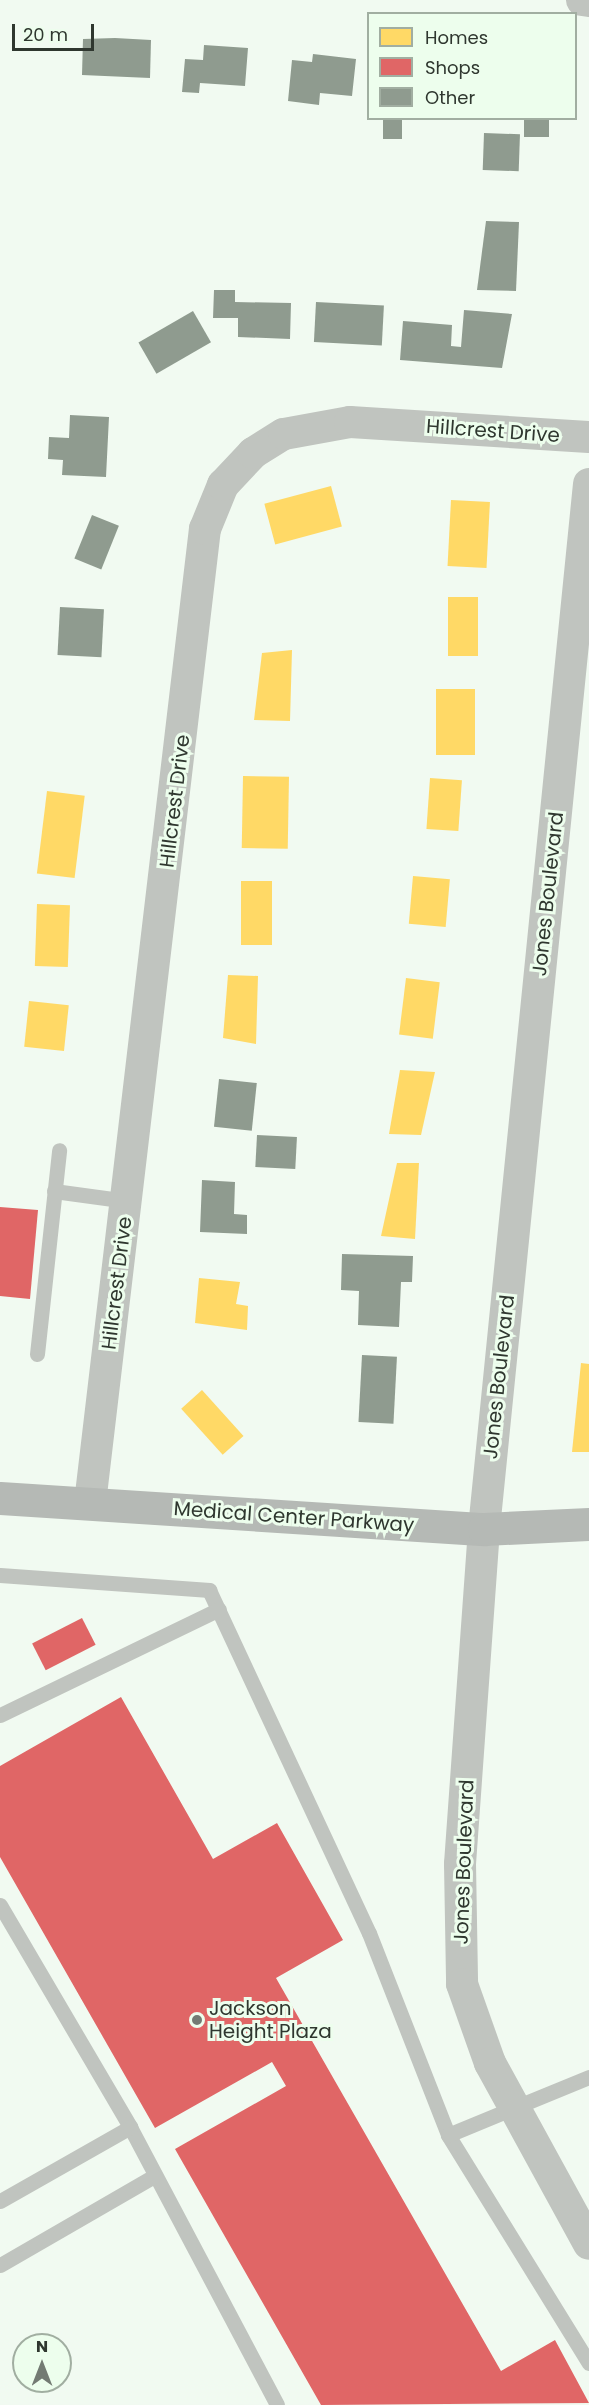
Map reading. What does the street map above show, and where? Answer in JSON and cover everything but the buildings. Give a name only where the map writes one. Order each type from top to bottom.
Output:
[{"type":"main road","name":"Medical Center Parkway","points":[[0,1498],[484,1529],[589,1524]]},
{"type":"street","points":[[582,0],[589,1]]},
{"type":"street","name":"Hillcrest Drive","points":[[90,1503],[205,529],[223,485],[252,453],[284,434],[350,422],[589,437]]},
{"type":"street","name":"Jones Boulevard","points":[[589,484],[484,1529],[460,1864],[462,1984],[490,2063],[589,2244]]},
{"type":"lane","points":[[37,1354],[59,1150]]},
{"type":"lane","points":[[54,1191],[127,1201]]},
{"type":"lane","points":[[0,1575],[209,1590],[369,1933],[448,2135],[589,2363]]},
{"type":"lane","points":[[0,1715],[219,1609]]},
{"type":"lane","points":[[0,1905],[130,2127],[277,2405]]},
{"type":"lane","points":[[448,2135],[589,2077]]},
{"type":"lane","points":[[0,2201],[130,2127]]},
{"type":"lane","points":[[0,2265],[154,2176]]},
{"type":"place","name":"Jackson Height Plaza","points":[[197,2020]]}]
